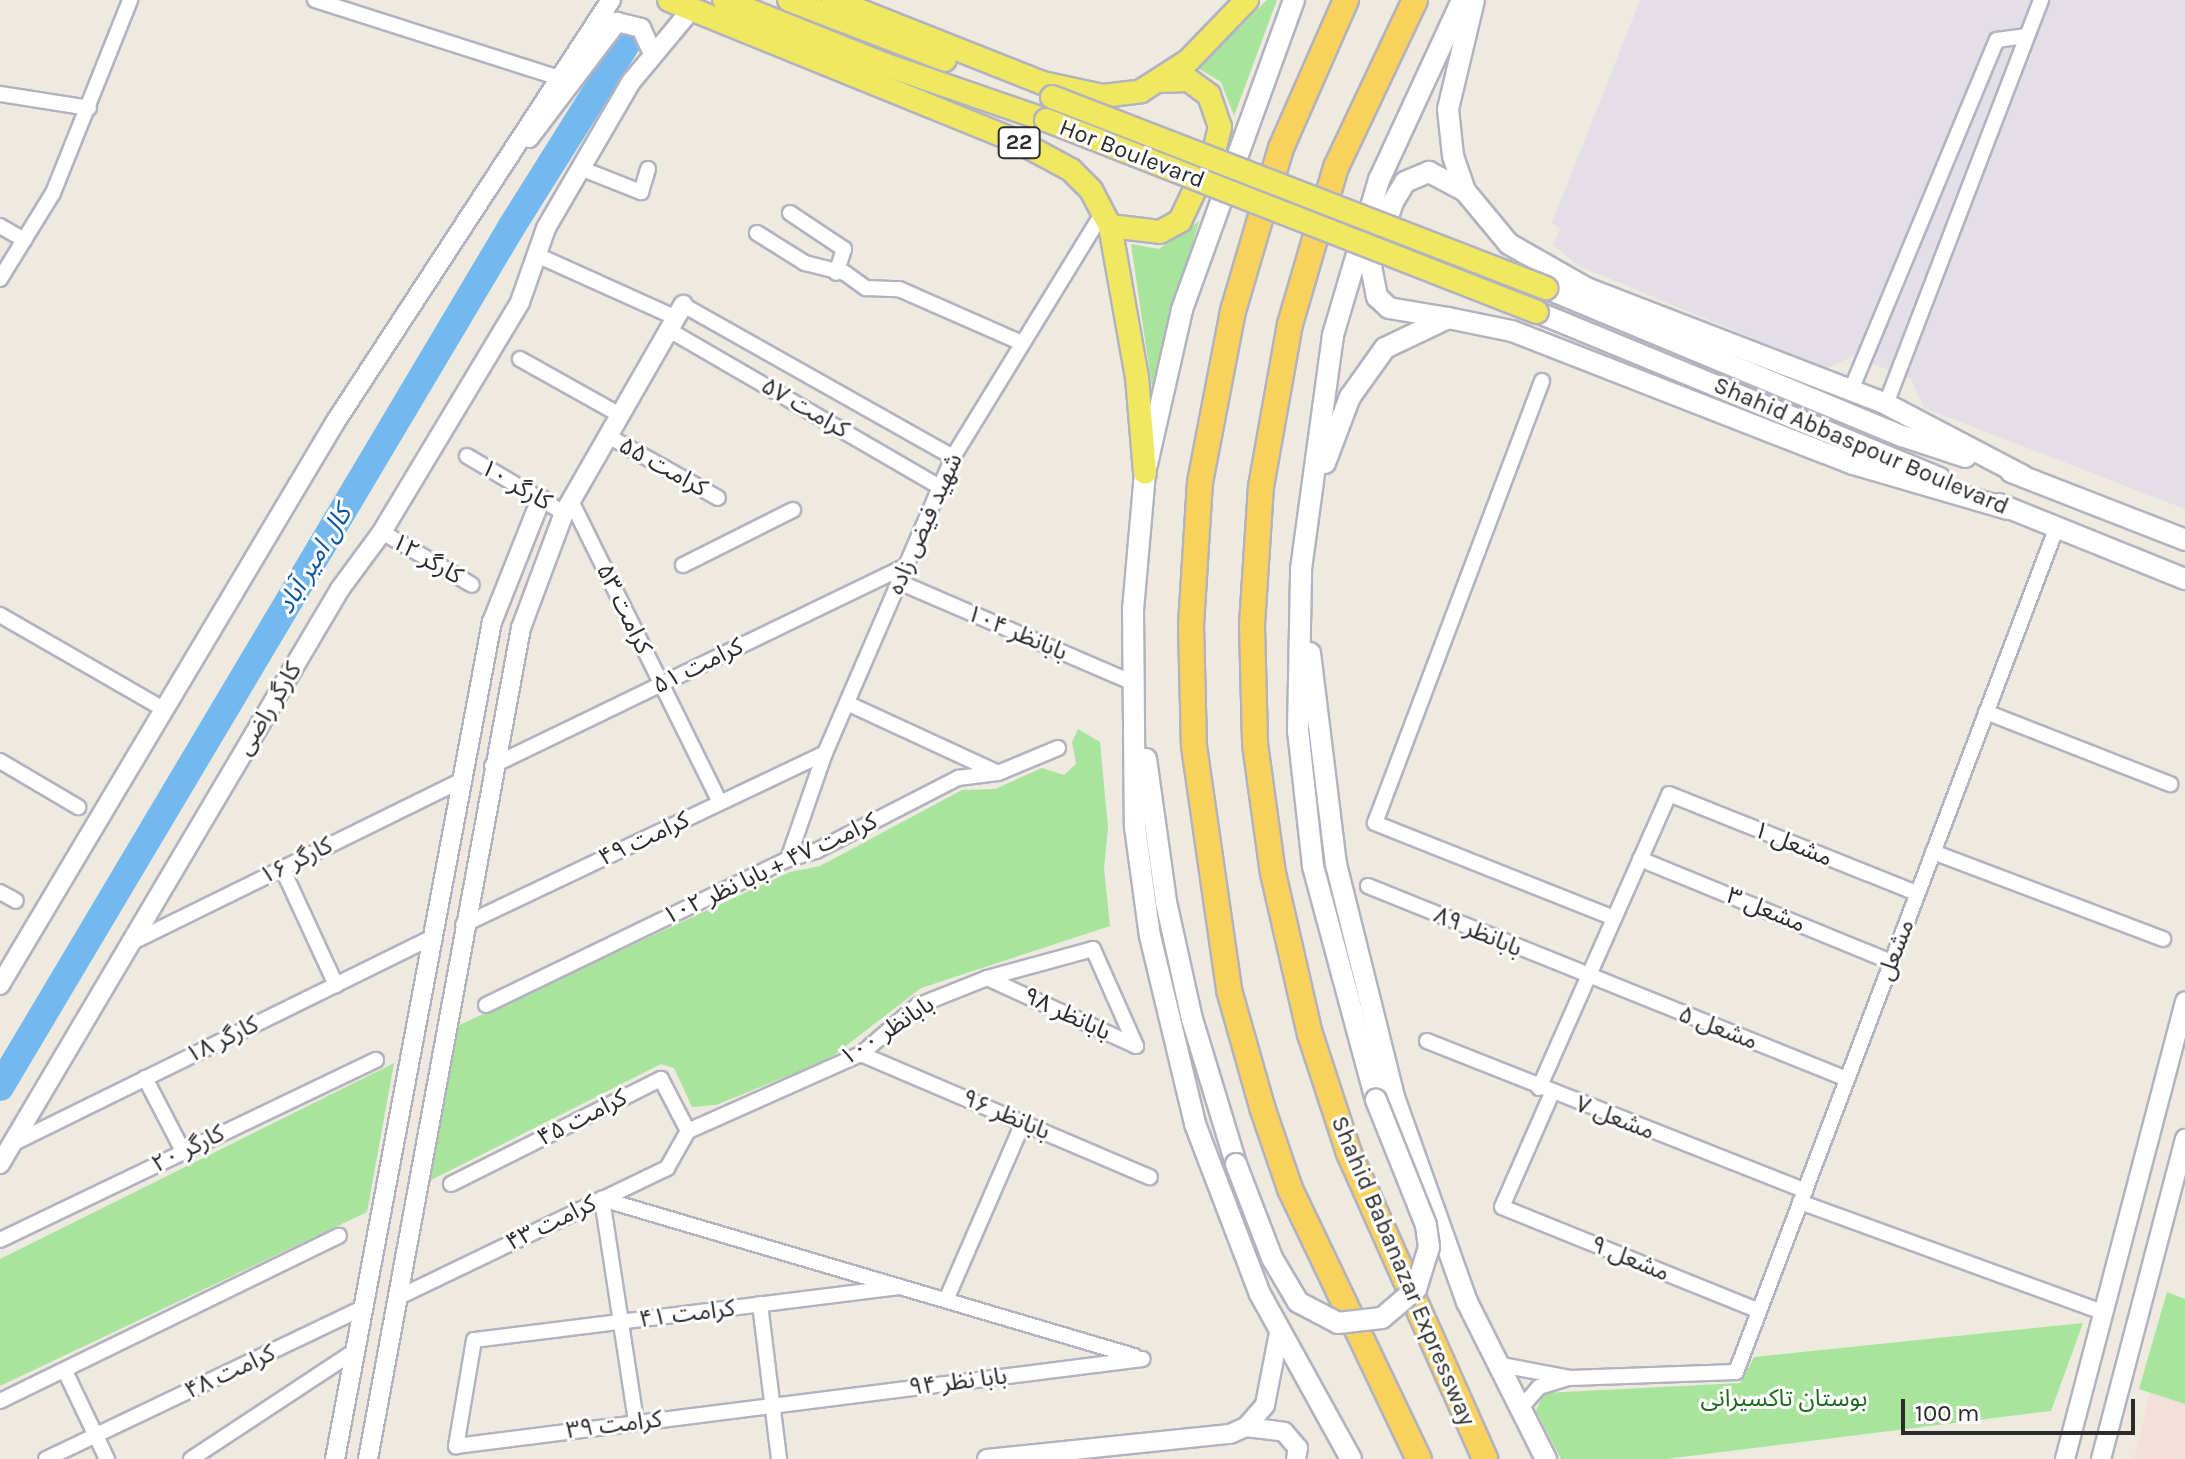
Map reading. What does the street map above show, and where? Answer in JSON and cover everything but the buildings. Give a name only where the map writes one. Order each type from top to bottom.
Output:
[{"type":"highway","points":[[1346,0],[1281,148],[1233,311],[1200,482],[1191,625],[1194,746],[1210,884],[1229,990],[1290,1189],[1419,1459]]},
{"type":"highway","name":"Shahid Babanazar Expressway","points":[[1415,0],[1336,167],[1290,324],[1261,486],[1252,626],[1255,744],[1273,873],[1310,1034],[1349,1153],[1485,1459]]},
{"type":"main road","name":"22","points":[[669,0],[1023,144],[1071,170],[1107,218],[1137,377],[1145,473]]},
{"type":"main road","name":"Hor Boulevard","points":[[724,0],[886,65],[1046,120],[1537,312]]},
{"type":"main road","name":"Hor Boulevard","points":[[789,0],[1052,97],[1546,288]]},
{"type":"main road","points":[[833,0],[1043,83],[1103,96],[1141,91],[1159,81],[1188,61],[1247,0]]},
{"type":"main road","points":[[1294,0],[1182,310],[1145,473],[1133,610],[1135,827],[1150,936],[1195,1124],[1279,1333],[1351,1459]]},
{"type":"main road","points":[[1136,684],[1166,902],[1192,1019],[1236,1164],[1272,1258],[1298,1302],[1338,1323],[1382,1318],[1416,1289],[1429,1247],[1426,1225],[1376,1100],[1313,866],[1298,731],[1301,569],[1333,335],[1379,180],[1462,0]]},
{"type":"main road","points":[[1474,0],[1448,109],[1453,156],[1465,191],[1509,244],[1539,265],[1886,404],[2023,476]]},
{"type":"main road","points":[[1107,218],[1160,232],[1180,221],[1215,147],[1219,118],[1209,95],[1188,80],[1159,81]]},
{"type":"main road","points":[[1465,191],[1429,172],[1405,182],[1393,202],[1371,266],[1377,297],[1389,308],[1512,331],[1853,464],[2008,509]]},
{"type":"main road","name":"Shahid Abbaspour Boulevard","points":[[1546,288],[1902,436],[2023,476],[2185,540]]},
{"type":"main road","name":"Shahid Abbaspour Boulevard","points":[[1537,312],[2056,529],[2185,579]]},
{"type":"main road","points":[[1313,493],[1350,397],[1385,348],[1448,318]]},
{"type":"main road","points":[[1301,569],[1336,864],[1367,998],[1443,1237],[1496,1364],[1546,1459]]},
{"type":"street","points":[[0,279],[53,193],[130,0]]},
{"type":"street","points":[[315,0],[557,77]]},
{"type":"street","points":[[0,985],[336,421],[495,170],[611,0]]},
{"type":"street","points":[[1886,404],[2041,0]]},
{"type":"street","name":"کارگر راضی","points":[[0,1164],[340,589],[382,532],[520,302],[539,256],[546,228],[580,168],[652,52],[691,10]]},
{"type":"street","points":[[495,170],[534,133],[617,22],[641,28],[652,52]]},
{"type":"street","points":[[1851,390],[1997,40],[2027,36]]},
{"type":"street","points":[[0,94],[89,108]]},
{"type":"street","points":[[580,168],[641,192],[648,169]]},
{"type":"street","points":[[790,213],[844,249],[836,273]]},
{"type":"street","name":"شهید فیض زاده","points":[[788,859],[825,753],[849,704],[953,457],[1020,342],[1107,218]]},
{"type":"street","points":[[0,226],[24,240]]},
{"type":"street","points":[[757,233],[805,263],[845,273],[870,289],[899,289],[1020,342]]},
{"type":"street","points":[[539,256],[676,318],[953,457]]},
{"type":"street","points":[[368,1459],[492,766],[521,628],[568,507],[676,318]]},
{"type":"street","name":"کرامت ۵۷","points":[[676,318],[940,487]]},
{"type":"street","points":[[520,359],[620,415]]},
{"type":"street","points":[[1542,381],[1375,823],[1614,918]]},
{"type":"street","name":"کرامت ۵۵","points":[[608,436],[718,498]]},
{"type":"street","name":"کارگر ۱۰","points":[[467,456],[541,499],[568,507]]},
{"type":"street","points":[[335,1459],[492,622],[541,499]]},
{"type":"street","name":"کرامت ۵۳","points":[[568,507],[720,802]]},
{"type":"street","points":[[683,565],[793,510]]},
{"type":"street","name":"مشعل","points":[[1570,1378],[1736,1372],[2056,529]]},
{"type":"street","name":"کارگر ۱۲","points":[[382,532],[472,585]]},
{"type":"street","name":"کرامت ۵۱","points":[[492,766],[905,566]]},
{"type":"street","name":"بابانظر ۱۰۴","points":[[899,582],[1136,684]]},
{"type":"street","points":[[0,615],[165,710]]},
{"type":"street","points":[[849,704],[998,773]]},
{"type":"street","points":[[1986,712],[2170,784]]},
{"type":"street","name":"کرامت ۴۷ + بابا نظر ۱۰۲","points":[[486,1005],[788,859],[816,851],[958,778],[998,773],[1058,748]]},
{"type":"street","name":"کرامت ۴۹","points":[[463,925],[825,753]]},
{"type":"street","points":[[0,761],[78,807]]},
{"type":"street","name":"کارگر ۱۶","points":[[131,943],[462,780]]},
{"type":"street","name":"مشعل ۱","points":[[1640,859],[1669,794],[1917,893]]},
{"type":"street","points":[[1933,852],[2163,939]]},
{"type":"street","points":[[1546,1091],[1588,977],[1640,859]]},
{"type":"street","name":"مشعل ۳","points":[[1640,859],[1891,962]]},
{"type":"street","points":[[282,868],[336,985]]},
{"type":"street","name":"بابانظر ۸۹","points":[[1368,886],[1588,977]]},
{"type":"street","points":[[0,892],[16,901]]},
{"type":"street","name":"کارگر ۱۸","points":[[12,1144],[433,937]]},
{"type":"street","name":"بابانظر ۱۰۰","points":[[688,1131],[861,1054],[917,1006],[987,978],[1093,949]]},
{"type":"street","name":"بابانظر ۹۸","points":[[987,978],[1136,1046],[1093,949]]},
{"type":"street","name":"مشعل ۵","points":[[1588,977],[1847,1079]]},
{"type":"street","points":[[2065,1459],[2185,1001]]},
{"type":"street","name":"مشعل ۷","points":[[1427,1041],[1802,1196],[2103,1312]]},
{"type":"street","name":"بابانظر ۹۶","points":[[861,1054],[1150,1177]]},
{"type":"street","name":"کارگر ۲۰","points":[[0,1240],[376,1060]]},
{"type":"street","points":[[145,1078],[183,1151]]},
{"type":"street","name":"کرامت ۴۵","points":[[451,1184],[661,1079],[688,1131]]},
{"type":"street","name":"مشعل ۹","points":[[1546,1091],[1502,1207],[1759,1311]]},
{"type":"street","points":[[636,1421],[602,1199],[946,1300],[1023,1123]]},
{"type":"street","name":"کرامت ۴۳","points":[[397,1298],[667,1168],[688,1131]]},
{"type":"street","points":[[2101,1459],[2185,1139]]},
{"type":"street","points":[[0,1401],[339,1236]]},
{"type":"street","name":"کرامت ۴۱","points":[[456,1446],[474,1340],[900,1287]]},
{"type":"street","name":"بابا نظر ۹۴","points":[[773,1406],[1143,1359],[946,1300]]},
{"type":"street","points":[[760,1304],[779,1459]]},
{"type":"street","name":"کرامت ۴۸","points":[[46,1459],[363,1308]]},
{"type":"street","points":[[987,1459],[1230,1434],[1246,1427],[1265,1405],[1279,1333]]},
{"type":"street","points":[[191,1459],[355,1351]]},
{"type":"street","points":[[1496,1364],[1570,1378]]},
{"type":"street","points":[[65,1371],[107,1459]]},
{"type":"street","points":[[1520,1409],[1539,1387],[1570,1378]]},
{"type":"street","name":"کرامت ۳۹","points":[[456,1446],[773,1406]]},
{"type":"street","points":[[1246,1427],[1284,1432],[1298,1448],[1296,1459]]},
{"type":"shaded area","points":[[1640,0],[2185,0],[2185,509],[1924,408],[1911,379],[1853,356],[1826,369],[1577,265],[1553,245],[1560,229],[1552,223]]},
{"type":"shaded area","points":[[2150,1392],[2185,1404],[2185,1459],[2134,1459]]},
{"type":"green space","points":[[1267,0],[1277,0],[1234,116],[1221,82],[1198,68]]},
{"type":"green space","points":[[1199,221],[1152,387],[1131,244],[1159,249]]},
{"type":"green space","points":[[1078,729],[1100,742],[1108,828],[1104,868],[1110,926],[921,988],[829,1059],[716,1105],[692,1107],[674,1068],[661,1064],[425,1183],[455,1027],[790,872],[820,866],[962,790],[995,789],[1042,768],[1064,775],[1076,764],[1072,742]]},
{"type":"green space","points":[[394,1063],[367,1212],[0,1386],[0,1259]]},
{"type":"green space","points":[[2167,1292],[2185,1299],[2185,1404],[2139,1389]]},
{"type":"green space","name":"بوستان تاکسیرانی","points":[[2083,1323],[2051,1411],[1666,1459],[1561,1459],[1536,1411],[1544,1393],[1740,1383],[1754,1357]]},
{"type":"waterway","name":"کال امیر آباد","points":[[0,1087],[512,226],[631,36]]}]
